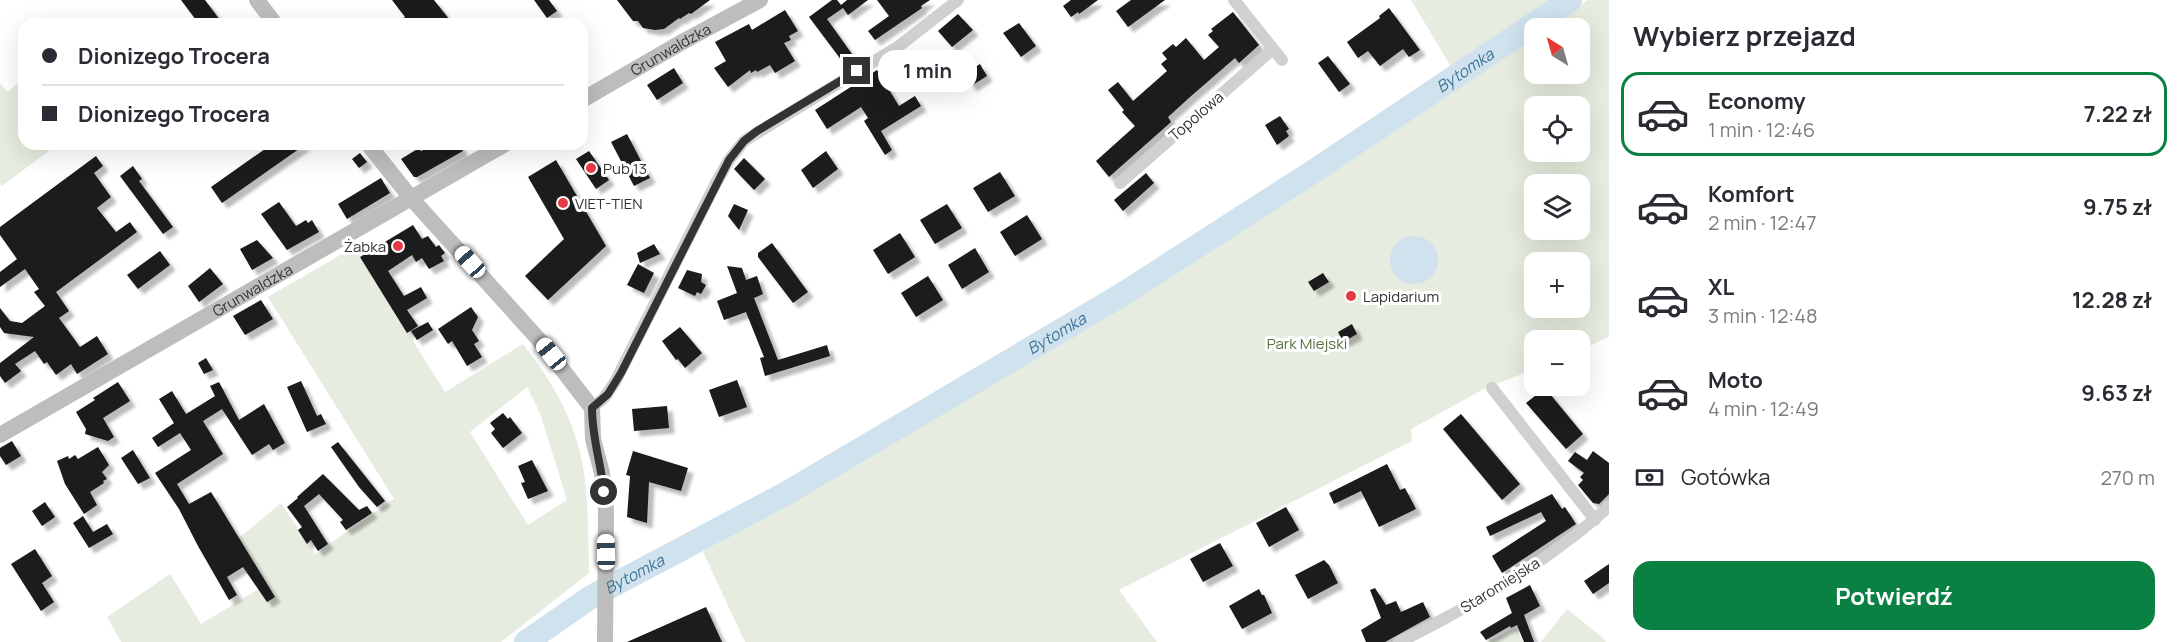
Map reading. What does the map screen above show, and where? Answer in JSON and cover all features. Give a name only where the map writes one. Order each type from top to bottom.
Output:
[{"type":"street","points":[[257,0],[270,18]]},
{"type":"street","name":"Grunwaldzka","points":[[588,97],[760,0]]},
{"type":"street","points":[[592,408],[608,394],[615,382],[725,167],[744,141],[898,46],[958,0]]},
{"type":"street","points":[[1234,0],[1282,60]]},
{"type":"street","name":"Topolowa","points":[[1120,183],[1273,49]]},
{"type":"street","points":[[373,150],[411,198],[541,342],[592,408],[593,439],[602,474],[606,510],[605,642]]},
{"type":"street","name":"Grunwaldzka","points":[[0,435],[495,150]]},
{"type":"street","points":[[1492,388],[1595,520]]},
{"type":"street","name":"Staromiejska","points":[[1399,642],[1475,601],[1528,568],[1595,520],[1609,506]]},
{"type":"green space","points":[[1411,0],[1558,0],[1531,18],[1524,18],[1524,23],[1453,70]]},
{"type":"green space","name":"Park Miejski","points":[[1588,0],[1609,0],[1609,337],[1590,346],[1590,330],[1524,330],[1524,373],[1482,390],[1411,429],[1412,441],[1119,590],[1157,642],[745,642],[703,552],[1157,281],[1524,42],[1524,84],[1590,84],[1590,18],[1560,18]]},
{"type":"green space","points":[[0,83],[7,92],[18,84],[18,150],[49,151],[2,186],[0,183]]},
{"type":"green space","points":[[354,247],[445,392],[523,344],[561,402],[580,450],[588,520],[589,573],[501,642],[121,642],[107,617],[170,574],[201,624],[267,584],[239,538],[281,503],[315,554],[394,499],[268,297]],"holes":[[[527,387],[540,413],[567,500],[528,525],[470,432]]]},
{"type":"green space","points":[[1567,609],[1602,637],[1606,642],[1541,642]]},
{"type":"green space","points":[[1516,627],[1523,642],[1488,642]]},
{"type":"water","points":[[1414,236],[1431,243],[1438,260],[1431,277],[1414,284],[1397,277],[1390,260],[1397,243]]},
{"type":"building","points":[[181,0],[205,0],[218,18],[194,18]]},
{"type":"building","points":[[392,0],[434,0],[448,18],[404,18]]},
{"type":"building","points":[[534,0],[549,0],[557,11],[547,18]]},
{"type":"building","points":[[617,0],[710,0],[664,29],[655,30],[643,28],[638,21],[633,21]]},
{"type":"building","points":[[832,0],[837,0],[841,5],[847,0],[868,0],[848,15],[843,8],[827,19],[852,54],[842,61],[809,17]]},
{"type":"building","points":[[877,0],[930,0],[875,40],[868,31],[889,16]]},
{"type":"building","points":[[1071,0],[1098,0],[1071,17],[1063,6]]},
{"type":"building","points":[[1131,0],[1165,0],[1128,27],[1116,11]]},
{"type":"building","points":[[1389,8],[1420,50],[1409,57],[1403,49],[1380,66],[1368,51],[1358,58],[1347,42],[1380,18],[1379,16]]},
{"type":"building","points":[[785,10],[798,31],[789,36],[791,40],[784,43],[795,61],[775,73],[770,65],[757,72],[756,70],[751,73],[750,70],[728,87],[714,68],[726,61],[715,42],[749,24],[752,30]]},
{"type":"building","points":[[1233,12],[1259,45],[1239,63],[1235,58],[1190,97],[1168,117],[1171,122],[1109,177],[1096,161],[1135,126],[1122,112],[1124,110],[1108,90],[1118,82],[1133,101],[1167,71],[1161,64],[1167,59],[1162,53],[1173,44],[1176,47],[1186,38],[1204,60],[1219,47],[1208,35],[1213,31],[1211,29]]},
{"type":"building","points":[[958,14],[973,30],[952,47],[938,31]]},
{"type":"building","points":[[1019,23],[1036,46],[1021,57],[1003,33]]},
{"type":"building","points":[[959,52],[972,69],[980,64],[987,76],[971,86],[953,56]]},
{"type":"building","points":[[1328,56],[1350,84],[1339,92],[1318,63]]},
{"type":"building","points":[[674,68],[683,83],[657,100],[647,85]]},
{"type":"building","points":[[877,70],[899,106],[915,96],[921,106],[881,131],[892,150],[885,155],[864,121],[868,118],[861,107],[827,129],[815,110]]},
{"type":"building","points":[[1280,116],[1289,129],[1286,131],[1289,136],[1277,145],[1265,125]]},
{"type":"building","points":[[627,134],[650,178],[634,186],[611,142]]},
{"type":"building","points":[[263,150],[297,150],[222,203],[211,187]]},
{"type":"building","points":[[416,150],[463,151],[414,177],[401,159]]},
{"type":"building","points":[[589,151],[609,180],[596,189],[576,159]]},
{"type":"building","points":[[826,151],[838,169],[813,188],[801,170]]},
{"type":"building","points":[[360,153],[367,162],[359,168],[352,159]]},
{"type":"building","points":[[96,156],[103,166],[94,173],[111,197],[97,208],[116,232],[130,222],[137,232],[56,292],[69,311],[59,318],[80,347],[97,336],[108,354],[77,374],[71,364],[56,375],[35,351],[15,364],[21,371],[5,383],[0,376],[0,363],[34,337],[4,333],[0,327],[0,308],[10,321],[22,323],[45,306],[34,292],[39,289],[25,269],[0,287],[0,272],[17,259],[0,235],[0,227]]},
{"type":"building","points":[[744,158],[765,179],[754,190],[734,169]]},
{"type":"building","points":[[556,160],[606,246],[548,300],[525,276],[564,239],[528,177]]},
{"type":"building","points":[[133,166],[142,179],[139,181],[173,227],[163,234],[120,176]]},
{"type":"building","points":[[1000,172],[1015,196],[988,212],[973,188]]},
{"type":"building","points":[[1146,173],[1154,183],[1123,211],[1114,200]]},
{"type":"building","points":[[381,178],[390,193],[347,219],[338,204]]},
{"type":"building","points":[[279,202],[296,226],[306,220],[308,223],[312,220],[319,232],[287,250],[261,214]]},
{"type":"building","points":[[734,204],[748,210],[739,230],[728,216]]},
{"type":"building","points":[[947,204],[962,228],[935,244],[920,220]]},
{"type":"building","points":[[1027,215],[1042,239],[1015,256],[1000,232]]},
{"type":"building","points":[[413,225],[422,239],[428,236],[436,247],[439,245],[445,253],[441,256],[444,261],[429,269],[422,258],[416,262],[412,255],[388,271],[404,296],[421,287],[427,298],[407,310],[418,326],[407,333],[360,257]]},
{"type":"building","points":[[900,233],[915,257],[888,274],[873,250]]},
{"type":"building","points":[[257,240],[273,258],[252,270],[240,249]]},
{"type":"building","points":[[772,243],[808,292],[793,303],[758,257],[758,253]]},
{"type":"building","points":[[654,244],[660,254],[640,263],[637,253]]},
{"type":"building","points":[[975,248],[989,272],[962,289],[948,265]]},
{"type":"building","points":[[160,251],[170,265],[138,289],[127,275]]},
{"type":"building","points":[[638,264],[654,273],[644,293],[627,285]]},
{"type":"building","points":[[727,266],[742,268],[746,280],[757,276],[763,294],[754,298],[778,360],[827,345],[830,356],[765,376],[760,358],[764,357],[746,312],[724,320],[717,301],[737,293]]},
{"type":"building","points":[[210,268],[223,284],[199,302],[188,286]]},
{"type":"building","points":[[687,270],[702,274],[701,282],[706,285],[701,294],[697,292],[695,296],[678,288]]},
{"type":"building","points":[[1323,273],[1329,282],[1314,291],[1308,282]]},
{"type":"building","points":[[928,276],[943,300],[916,317],[901,293]]},
{"type":"building","points":[[261,300],[273,319],[245,335],[233,316]]},
{"type":"building","points":[[471,307],[478,317],[472,330],[479,341],[474,344],[482,357],[467,366],[452,341],[448,344],[438,329]]},
{"type":"building","points":[[428,322],[433,330],[417,340],[411,331]]},
{"type":"building","points":[[1352,324],[1357,334],[1343,342],[1338,332]]},
{"type":"building","points":[[680,327],[702,353],[685,368],[662,341]]},
{"type":"building","points":[[206,358],[213,370],[204,374],[198,363]]},
{"type":"building","points":[[737,380],[747,407],[719,417],[709,390]]},
{"type":"building","points":[[301,381],[317,416],[321,414],[326,424],[307,432],[287,387]]},
{"type":"building","points":[[118,382],[130,401],[103,418],[114,437],[108,441],[85,434],[86,429],[76,412]]},
{"type":"building","points":[[219,382],[239,420],[264,404],[285,443],[273,450],[269,444],[252,455],[222,409],[203,421],[223,454],[177,484],[189,504],[211,492],[275,597],[267,602],[243,567],[227,577],[237,595],[229,600],[179,509],[155,473],[191,450],[180,433],[158,447],[152,438],[174,423],[159,399],[172,391],[186,414],[215,396],[210,386]]},
{"type":"building","points":[[1535,396],[1552,396],[1583,434],[1566,449],[1526,403]]},
{"type":"building","points":[[667,406],[669,428],[634,431],[632,409]]},
{"type":"building","points":[[503,413],[508,419],[510,417],[522,433],[503,448],[491,433],[495,429],[490,423]]},
{"type":"building","points":[[1461,414],[1520,484],[1502,500],[1443,429]]},
{"type":"building","points":[[12,441],[21,456],[6,465],[0,456],[0,448]]},
{"type":"building","points":[[338,442],[385,501],[377,507],[359,487],[331,447]]},
{"type":"building","points":[[98,447],[109,465],[102,472],[107,479],[90,492],[97,505],[84,514],[65,484],[57,461],[68,456],[69,459],[75,455],[78,459]]},
{"type":"building","points":[[133,450],[150,478],[138,484],[121,458]]},
{"type":"building","points":[[633,451],[688,468],[681,491],[649,482],[647,523],[627,517],[630,476],[626,475]]},
{"type":"building","points":[[1593,451],[1609,463],[1609,494],[1599,504],[1593,503],[1578,485],[1583,480],[1580,477],[1584,473],[1568,461],[1575,452],[1587,460]]},
{"type":"building","points":[[532,460],[548,491],[528,499],[521,483],[525,482],[518,466]]},
{"type":"building","points":[[1387,464],[1400,490],[1405,488],[1416,509],[1379,527],[1361,491],[1334,504],[1329,493]]},
{"type":"building","points":[[323,474],[359,510],[367,506],[372,513],[346,530],[340,522],[343,520],[319,494],[304,506],[328,544],[318,551],[311,540],[307,544],[298,530],[302,527],[287,507]]},
{"type":"building","points":[[1552,494],[1562,509],[1565,507],[1576,524],[1502,573],[1492,556],[1546,521],[1541,512],[1490,536],[1486,527]]},
{"type":"building","points":[[45,502],[55,517],[42,526],[32,511]]},
{"type":"building","points":[[1286,507],[1299,530],[1269,547],[1256,523]]},
{"type":"building","points":[[83,516],[93,532],[107,524],[113,534],[89,548],[73,523]]},
{"type":"building","points":[[1220,543],[1233,566],[1203,582],[1190,559]]},
{"type":"building","points":[[35,549],[52,576],[42,583],[54,602],[41,611],[11,564]]},
{"type":"building","points":[[1324,560],[1338,583],[1308,599],[1295,575]]},
{"type":"building","points":[[1609,564],[1609,583],[1593,594],[1584,581]]},
{"type":"building","points":[[1530,585],[1540,606],[1524,615],[1534,642],[1524,642],[1517,625],[1511,628],[1510,626],[1486,640],[1480,632],[1512,613],[1506,598]]},
{"type":"building","points":[[1375,588],[1386,605],[1396,601],[1401,612],[1423,602],[1430,617],[1385,642],[1366,642],[1361,630],[1381,618],[1370,590]]},
{"type":"building","points":[[1259,589],[1272,613],[1242,629],[1229,606]]},
{"type":"building","points":[[706,607],[722,642],[627,642]]},
{"type":"waterway","name":"Bytomka","points":[[526,642],[591,597],[785,494],[1123,294],[1311,173],[1570,0]]},
{"type":"place","name":"Pub 13","points":[[591,168]]},
{"type":"place","name":"VIET-TIEN","points":[[563,203]]},
{"type":"place","name":"Żabka","points":[[398,246]]},
{"type":"place","name":"Lapidarium","points":[[1351,296]]},
{"type":"route","points":[[604,492],[593,439],[592,408],[608,394],[621,373],[729,160],[744,141],[757,131],[857,71]]}]
